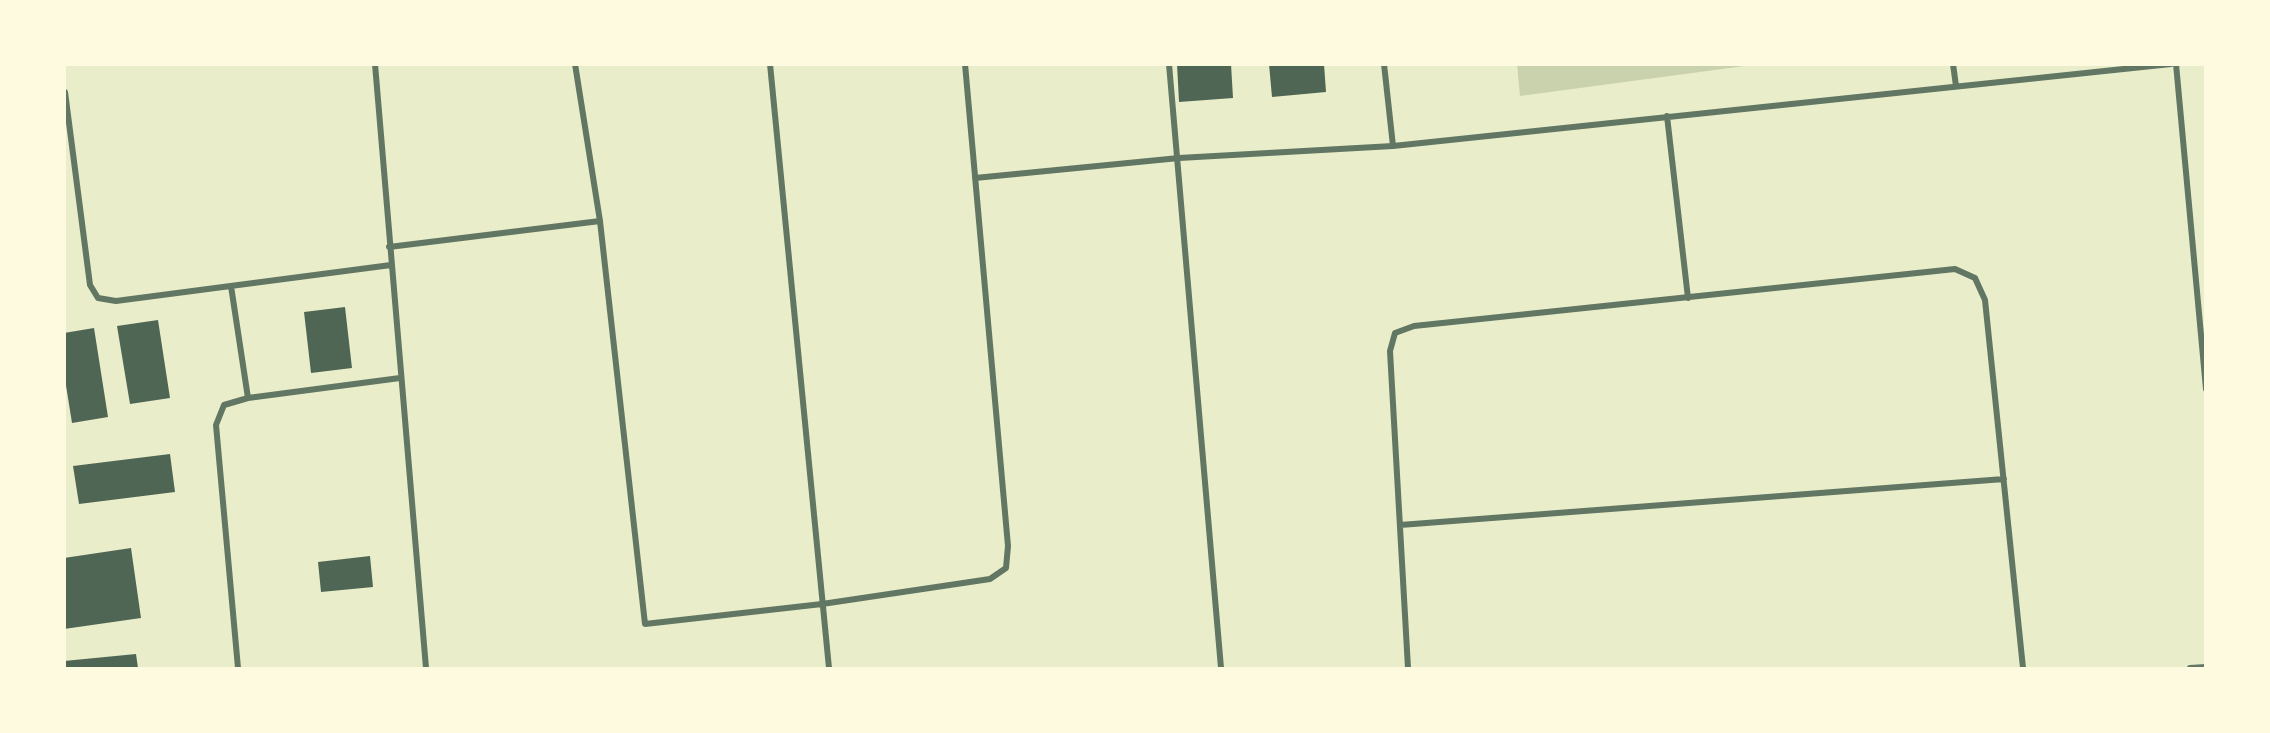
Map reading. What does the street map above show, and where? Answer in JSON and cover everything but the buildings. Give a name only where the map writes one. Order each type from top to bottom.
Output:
[{"type":"street","points":[[375,64],[426,669]]},
{"type":"street","points":[[575,64],[600,221],[645,624],[822,604],[990,579],[1006,568],[1008,546],[966,64]]},
{"type":"street","points":[[770,64],[830,669]]},
{"type":"street","points":[[1168,64],[1179,158],[1221,669]]},
{"type":"street","points":[[1384,64],[1392,146]]},
{"type":"street","points":[[1953,64],[1956,86]]},
{"type":"street","points":[[975,178],[1179,158],[1392,146],[2171,64]]},
{"type":"street","points":[[2176,64],[2205,389]]},
{"type":"street","points":[[65,92],[90,285],[98,298],[116,301],[391,265]]},
{"type":"street","points":[[1668,116],[1688,298]]},
{"type":"street","points":[[389,247],[600,221]]},
{"type":"street","points":[[1408,669],[1390,351],[1395,333],[1414,326],[1955,269],[1975,278],[1985,300],[2023,669]]},
{"type":"street","points":[[231,286],[248,398]]},
{"type":"street","points":[[238,669],[216,425],[224,405],[248,398],[400,378]]},
{"type":"street","points":[[1400,525],[2004,479]]},
{"type":"street","points":[[2190,669],[2205,667]]},
{"type":"green space","points":[[1517,64],[1752,64],[1752,65],[1520,96]]}]
